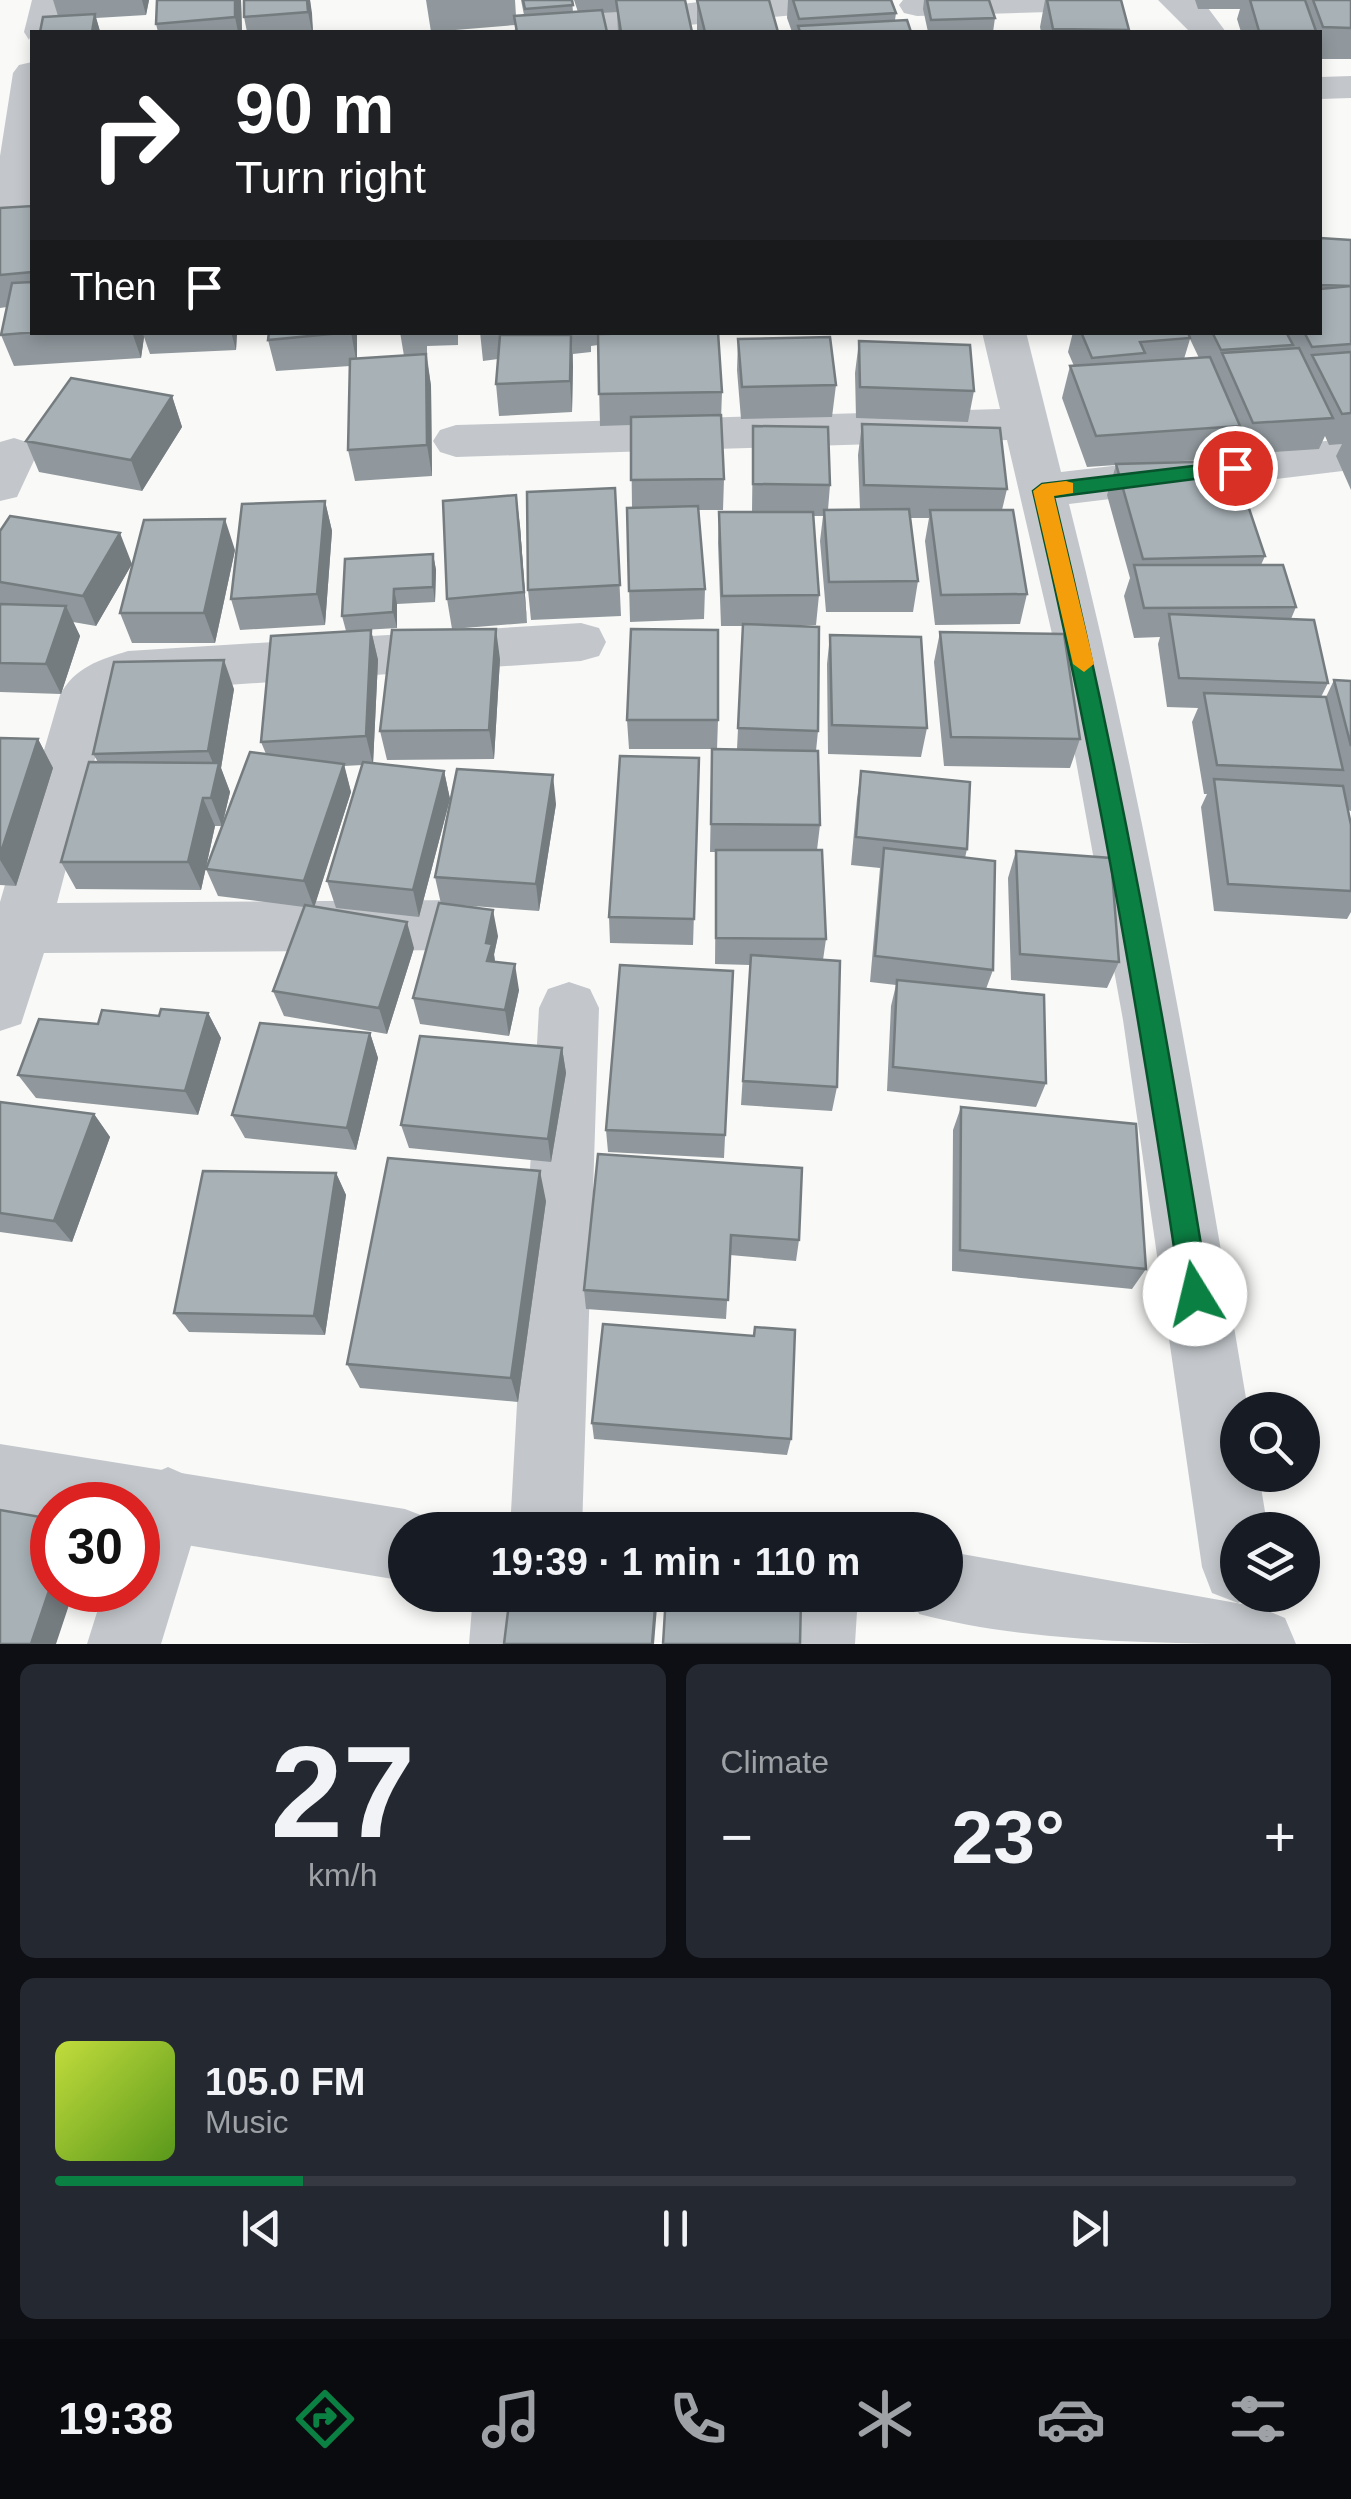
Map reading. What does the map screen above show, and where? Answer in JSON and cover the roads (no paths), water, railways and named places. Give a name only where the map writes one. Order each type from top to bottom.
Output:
[{"type":"street","points":[[42,30],[50,0]]},
{"type":"street","points":[[541,30],[656,8],[839,0]]},
{"type":"street","points":[[919,12],[1083,0]]},
{"type":"street","points":[[1176,0],[1187,5],[1206,30]]},
{"type":"street","points":[[1322,88],[1351,87]]},
{"type":"street","points":[[0,227],[12,206],[30,90]]},
{"type":"street","points":[[0,227],[30,224]]},
{"type":"street","points":[[1005,335],[1081,651],[1153,1020],[1229,1512]]},
{"type":"street","points":[[456,441],[1027,424]]},
{"type":"street","points":[[1042,491],[1351,454]]},
{"type":"street","points":[[0,1005],[86,695],[107,678],[128,670],[581,642]]},
{"type":"street","points":[[23,928],[462,925]]},
{"type":"street","points":[[547,1512],[569,1008]]},
{"type":"street","points":[[0,1479],[388,1541]]},
{"type":"street","points":[[124,1644],[168,1503]]},
{"type":"street","points":[[963,1591],[1259,1644]]},
{"type":"street","points":[[818,1644],[820,1612]]},
{"type":"street","points":[[1244,1612],[1249,1644]]},
{"type":"lane","points":[[494,1644],[497,1612]]}]
